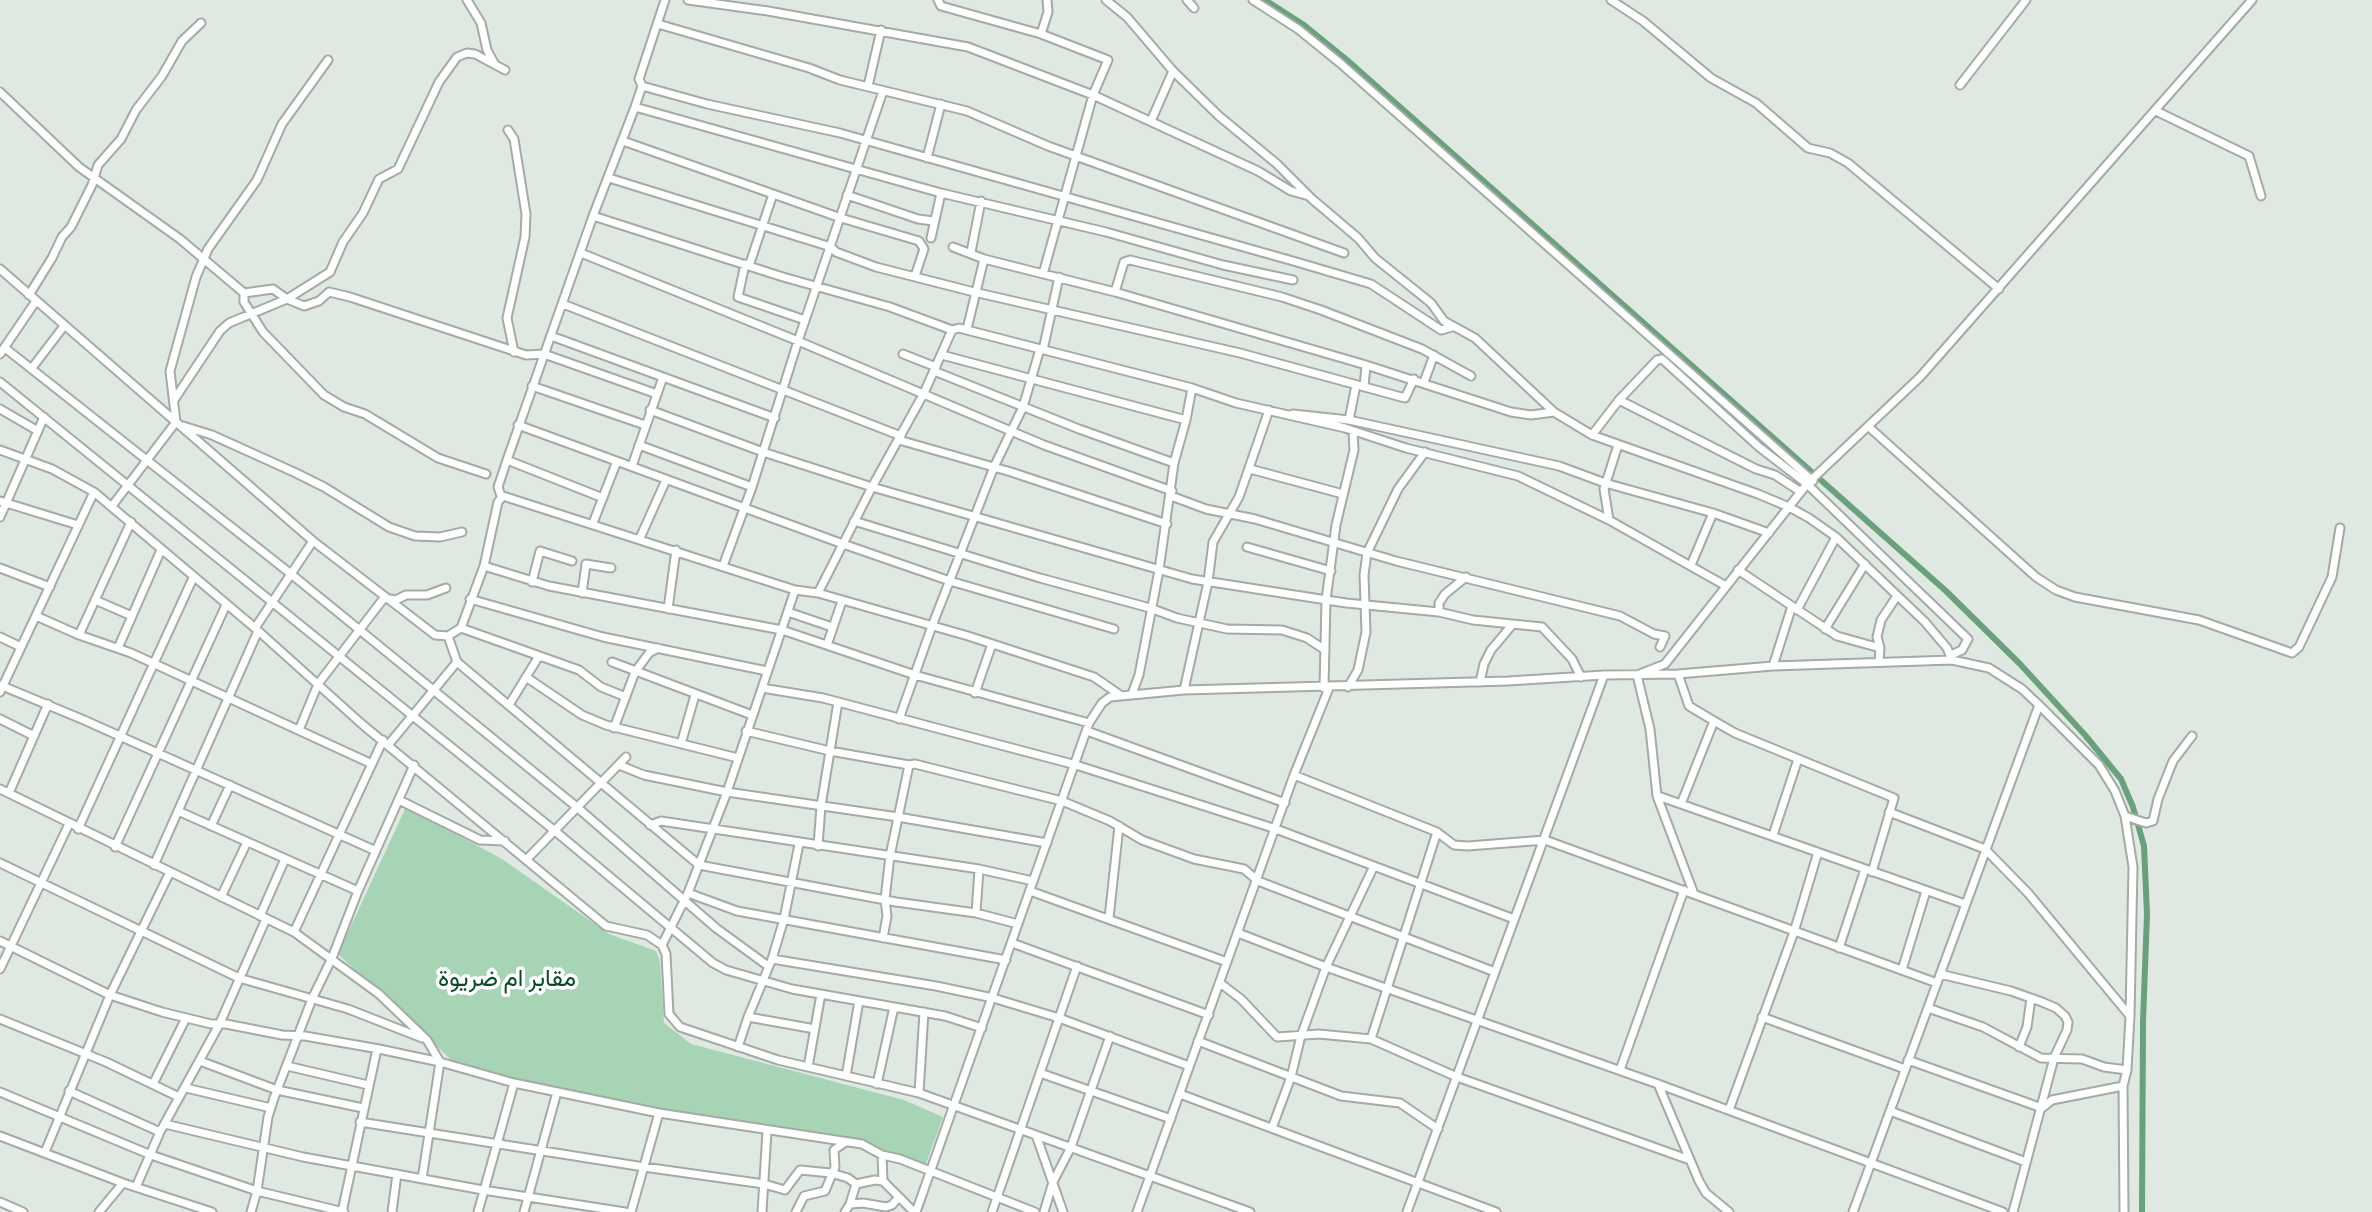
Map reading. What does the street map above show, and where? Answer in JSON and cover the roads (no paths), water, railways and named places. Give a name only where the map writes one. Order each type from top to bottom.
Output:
[{"type":"street","points":[[467,0],[481,23],[487,50],[495,65]]},
{"type":"street","points":[[0,269],[313,541],[429,633],[448,636],[461,628],[484,566],[501,496],[498,487],[593,216],[635,107],[642,86],[639,79],[665,0]]},
{"type":"street","points":[[688,0],[968,47],[1093,95],[1258,171],[1291,191],[1309,196]]},
{"type":"street","points":[[938,0],[941,6],[1041,34],[1108,60],[1093,95],[1043,274]]},
{"type":"street","points":[[1041,34],[1048,12],[1047,0]]},
{"type":"street","points":[[1106,0],[1136,27],[1173,71],[1219,116],[1277,164],[1358,238],[1375,258],[1431,303],[1452,327],[1475,338],[1524,380],[1554,412],[1592,435],[1789,507],[1836,537],[1925,622],[1951,657]]},
{"type":"street","points":[[1187,0],[1194,8]]},
{"type":"street","points":[[1253,0],[1298,29],[1340,63],[1810,483],[1968,639],[1962,650],[1951,657]]},
{"type":"street","points":[[1611,0],[1643,21],[1711,78],[1749,98],[1771,114],[1808,148],[1830,153],[1848,163],[1999,289]]},
{"type":"street","points":[[1960,85],[2026,0]]},
{"type":"street","points":[[1637,675],[1665,664],[1801,492],[1920,377],[2252,0]]},
{"type":"street","points":[[29,295],[62,237],[71,227],[98,165],[121,139],[136,110],[162,76],[182,41],[201,23]]},
{"type":"street","points":[[658,24],[883,91],[967,111],[1048,146],[1344,253]]},
{"type":"street","points":[[868,86],[881,30]]},
{"type":"street","points":[[174,400],[212,339],[229,323],[287,299],[330,272],[343,242],[363,213],[379,179],[398,169],[448,67],[457,57],[475,54],[505,70]]},
{"type":"street","points":[[179,424],[170,371],[196,277],[224,223],[257,180],[282,124],[328,60]]},
{"type":"street","points":[[1151,121],[1173,71]]},
{"type":"street","points":[[642,86],[707,104],[825,129],[1371,284],[1441,330],[1452,327]]},
{"type":"street","points":[[723,566],[883,91]]},
{"type":"street","points":[[0,92],[79,167],[180,239],[244,293],[273,289],[304,306],[319,301],[329,292],[350,297],[514,352],[544,354],[657,394]]},
{"type":"street","points":[[927,158],[941,104]]},
{"type":"street","points":[[635,107],[941,193],[1293,280]]},
{"type":"street","points":[[2156,111],[2249,156],[2261,196]]},
{"type":"street","points":[[508,130],[514,139],[526,214],[525,237],[507,318],[514,352]]},
{"type":"street","points":[[623,141],[841,218],[922,242],[924,249],[915,276]]},
{"type":"street","points":[[609,178],[831,247],[836,252],[876,267],[974,292],[1240,353],[1405,398],[1414,379]]},
{"type":"street","points":[[931,238],[941,193]]},
{"type":"street","points":[[773,194],[738,297],[805,320]]},
{"type":"street","points":[[847,195],[918,219],[933,221]]},
{"type":"street","points":[[971,252],[981,201]]},
{"type":"street","points":[[593,216],[890,307],[952,330],[967,329],[1518,476],[1609,520],[1726,586]]},
{"type":"street","points":[[953,247],[984,259],[1115,292],[1414,379],[1511,412],[1531,415],[1554,412]]},
{"type":"street","points":[[581,253],[1206,509],[1620,616],[1654,634],[1665,636],[1660,647]]},
{"type":"street","points":[[967,329],[984,259]]},
{"type":"street","points":[[1115,292],[1124,262],[1130,260],[1282,297],[1434,355],[1471,376]]},
{"type":"street","points":[[899,719],[994,467],[1023,407],[1053,311],[1059,277]]},
{"type":"street","points":[[244,293],[244,302],[251,314],[282,354],[296,364],[324,395],[344,407],[365,414],[438,458],[486,474]]},
{"type":"street","points":[[36,301],[2,349],[32,368],[291,574],[686,897],[716,928],[770,962],[936,986],[993,998],[1059,1018],[1189,1066]]},
{"type":"street","points":[[563,304],[784,389],[900,438],[1167,524]]},
{"type":"street","points":[[32,368],[64,326]]},
{"type":"street","points":[[818,593],[924,393],[952,330]]},
{"type":"street","points":[[551,336],[775,418]]},
{"type":"street","points":[[903,354],[1023,407],[1174,463]]},
{"type":"street","points":[[526,355],[534,371],[538,370]]},
{"type":"street","points":[[942,355],[1186,420]]},
{"type":"street","points":[[1424,382],[1434,355]]},
{"type":"street","points":[[1592,435],[1619,400],[1657,360],[1662,359],[1759,447],[1810,483]]},
{"type":"street","points":[[1349,420],[1366,365]]},
{"type":"street","points":[[632,466],[663,377]]},
{"type":"street","points":[[0,382],[555,831],[713,963],[763,981],[924,1012],[982,1028]]},
{"type":"street","points":[[532,386],[645,425]]},
{"type":"street","points":[[1132,694],[1139,675],[1159,570],[1174,463],[1192,388]]},
{"type":"street","points":[[1619,400],[1756,469],[1775,475],[1801,492]]},
{"type":"street","points":[[0,409],[38,431]]},
{"type":"street","points":[[650,410],[763,452],[872,487],[1208,582],[1542,627],[1572,659],[1581,677]]},
{"type":"street","points":[[1184,690],[1208,582],[1213,542],[1250,469],[1269,410]]},
{"type":"street","points":[[1283,413],[1349,420],[1559,466],[1769,533]]},
{"type":"street","points":[[0,517],[3,502],[44,417]]},
{"type":"street","points":[[112,506],[179,424]]},
{"type":"street","points":[[179,424],[212,435],[296,473],[389,527],[415,536],[440,537],[462,532]]},
{"type":"street","points":[[518,425],[950,581],[1114,629]]},
{"type":"street","points":[[1870,428],[2036,577],[2056,590],[2075,597],[2199,620],[2292,653],[2299,647],[2332,577],[2340,528]]},
{"type":"street","points":[[1137,1212],[1326,688],[1326,600],[1343,494],[1354,450],[1353,431]]},
{"type":"street","points":[[639,445],[752,487]]},
{"type":"street","points":[[1609,520],[1603,496],[1618,445]]},
{"type":"street","points":[[0,450],[74,479],[94,492],[606,926],[647,935],[662,945],[666,954],[666,988],[671,1019],[683,1029],[808,1067],[919,1093],[1250,1212]]},
{"type":"street","points":[[1348,687],[1358,670],[1366,632],[1364,575],[1367,553],[1398,489],[1425,452]]},
{"type":"street","points":[[507,460],[603,498]]},
{"type":"street","points":[[593,523],[617,461]]},
{"type":"street","points":[[1250,469],[1343,494]]},
{"type":"street","points":[[640,538],[666,480]]},
{"type":"street","points":[[94,492],[1,688],[48,704],[376,851]]},
{"type":"street","points":[[501,496],[795,590],[818,593],[992,644],[1094,677],[1120,695]]},
{"type":"street","points":[[3,502],[78,525]]},
{"type":"street","points":[[1691,565],[1713,513]]},
{"type":"street","points":[[854,521],[1199,623],[1227,629],[1282,630],[1307,638],[1325,650]]},
{"type":"street","points":[[79,635],[131,522]]},
{"type":"street","points":[[1773,666],[1794,608],[1836,537]]},
{"type":"street","points":[[154,865],[256,630],[313,541]]},
{"type":"street","points":[[1247,547],[1331,571]]},
{"type":"street","points":[[118,648],[161,550]]},
{"type":"street","points":[[668,609],[676,550]]},
{"type":"street","points":[[532,582],[540,551],[572,561]]},
{"type":"street","points":[[582,593],[586,564],[611,568]]},
{"type":"street","points":[[1825,629],[1865,564]]},
{"type":"street","points":[[484,566],[532,582],[582,593],[782,630],[915,675],[1088,727],[1285,803]]},
{"type":"street","points":[[0,568],[50,587]]},
{"type":"street","points":[[1738,570],[1825,629],[1848,640],[1880,648]]},
{"type":"street","points":[[1439,612],[1439,603],[1445,594],[1466,577]]},
{"type":"street","points":[[78,829],[193,578]]},
{"type":"street","points":[[384,598],[396,600],[406,595],[427,595],[446,588]]},
{"type":"street","points":[[662,945],[686,897],[727,792],[795,590]]},
{"type":"street","points":[[1879,662],[1877,637],[1881,620],[1897,596]]},
{"type":"street","points":[[299,730],[318,684],[384,598]]},
{"type":"street","points":[[470,599],[603,637],[767,671]]},
{"type":"street","points":[[95,600],[132,616]]},
{"type":"street","points":[[827,645],[842,601]]},
{"type":"street","points":[[115,847],[226,605]]},
{"type":"street","points":[[788,612],[832,627]]},
{"type":"street","points":[[36,616],[154,663],[372,764]]},
{"type":"street","points":[[1480,682],[1491,650],[1512,625]]},
{"type":"street","points":[[461,628],[579,670],[601,687],[626,697]]},
{"type":"street","points":[[448,636],[457,662],[699,865],[976,913],[1018,924]]},
{"type":"street","points":[[0,637],[21,647]]},
{"type":"street","points":[[975,693],[992,644]]},
{"type":"street","points":[[614,728],[635,672],[649,653],[658,648]]},
{"type":"street","points":[[509,705],[539,656]]},
{"type":"street","points":[[882,1155],[883,1181],[915,1212],[1088,727],[1102,703],[1120,695],[1184,690],[1326,688],[1678,674],[1951,657],[1989,668],[2022,689],[2099,765],[2115,791],[2125,816],[2133,867],[2130,1016],[2123,1086],[2124,1212]]},
{"type":"street","points":[[294,932],[372,764],[386,742],[457,662]]},
{"type":"street","points":[[612,662],[752,715]]},
{"type":"street","points":[[1678,674],[1689,706],[1714,721],[1735,733],[1894,798],[1839,948]]},
{"type":"street","points":[[1407,1212],[1604,675]]},
{"type":"street","points":[[1637,675],[1650,729],[1657,796],[1694,894]]},
{"type":"street","points":[[526,677],[582,715],[614,728],[738,758]]},
{"type":"street","points":[[762,688],[838,702],[1076,765],[1276,829],[1514,919]]},
{"type":"street","points":[[681,744],[695,695]]},
{"type":"street","points":[[818,846],[821,806],[838,702]]},
{"type":"street","points":[[9,793],[48,704]]},
{"type":"street","points":[[1853,1212],[2039,705]]},
{"type":"street","points":[[0,719],[34,736]]},
{"type":"street","points":[[1681,804],[1714,721]]},
{"type":"street","points":[[746,731],[830,751],[915,764],[1062,801],[1119,826],[1142,840],[1194,859],[1244,869],[1258,881],[1495,972]]},
{"type":"street","points":[[2125,816],[2146,823],[2153,821],[2173,761],[2192,736]]},
{"type":"street","points":[[527,859],[626,757]]},
{"type":"street","points":[[1773,835],[1798,759]]},
{"type":"street","points":[[251,1212],[277,1090],[312,999],[414,765]]},
{"type":"street","points":[[619,765],[650,777],[727,792],[1047,843]]},
{"type":"street","points":[[883,938],[888,911],[885,899],[890,856],[909,765]]},
{"type":"street","points":[[1294,775],[1437,832],[1454,845],[1545,840],[1937,983]]},
{"type":"street","points":[[211,826],[230,785]]},
{"type":"street","points":[[0,789],[294,932],[379,994],[427,1040],[440,1062],[422,1179]]},
{"type":"street","points":[[1657,796],[1965,904]]},
{"type":"street","points":[[399,800],[480,840],[505,841]]},
{"type":"street","points":[[178,811],[358,891]]},
{"type":"street","points":[[1889,812],[1985,849],[2028,893],[2130,1016]]},
{"type":"street","points":[[650,825],[659,821],[979,869],[1033,881]]},
{"type":"street","points":[[0,969],[69,824]]},
{"type":"street","points":[[1109,918],[1119,826]]},
{"type":"street","points":[[1371,1039],[1423,884],[1437,832]]},
{"type":"street","points":[[221,897],[247,842]]},
{"type":"street","points":[[738,1047],[784,919],[799,844]]},
{"type":"street","points":[[1729,1110],[1794,932],[1818,852]]},
{"type":"street","points":[[136,1187],[162,1128],[219,1025],[285,859]]},
{"type":"street","points":[[0,863],[239,978],[353,1011],[427,1040]]},
{"type":"street","points":[[1272,1128],[1326,967],[1374,866]]},
{"type":"street","points":[[976,913],[979,869]]},
{"type":"street","points":[[45,1152],[110,995],[170,872]]},
{"type":"street","points":[[1620,1070],[1684,890]]},
{"type":"street","points":[[1030,891],[1227,962]]},
{"type":"street","points":[[1902,970],[1926,891]]},
{"type":"street","points":[[686,897],[734,911],[1006,960]]},
{"type":"street","points":[[1238,933],[2003,1212]]},
{"type":"street","points":[[0,941],[110,995],[186,1018],[377,1049],[440,1062],[514,1083],[659,1113],[866,1145],[882,1155],[900,1159],[1035,1212]]},
{"type":"street","points":[[1012,943],[1209,1015]]},
{"type":"street","points":[[992,1212],[1077,966]]},
{"type":"street","points":[[1940,974],[2031,998],[2056,1008],[2068,1022],[2054,1058],[2013,1212]]},
{"type":"street","points":[[1220,983],[1241,999],[1277,1037],[1341,1035],[1371,1039],[1457,1077],[1690,1160]]},
{"type":"street","points":[[808,1067],[821,994]]},
{"type":"street","points":[[2019,1047],[2027,1027],[2031,998]]},
{"type":"street","points":[[846,1076],[859,1001]]},
{"type":"street","points":[[877,1084],[894,1007]]},
{"type":"street","points":[[1928,1008],[2008,1038],[2041,1058],[2082,1059],[2104,1067],[2127,1070]]},
{"type":"street","points":[[919,1093],[924,1012]]},
{"type":"street","points":[[748,1017],[815,1029]]},
{"type":"street","points":[[1762,1017],[1905,1069]]},
{"type":"street","points":[[153,1084],[186,1018]]},
{"type":"street","points":[[0,1019],[84,1056],[106,1062],[179,1097]]},
{"type":"street","points":[[1044,1212],[1053,1182],[1071,1147],[1110,1036]]},
{"type":"street","points":[[1198,1041],[1341,1096],[1400,1103],[1438,1129]]},
{"type":"street","points":[[0,1092],[151,1155],[257,1191],[343,1212],[377,1049]]},
{"type":"street","points":[[1908,1060],[2042,1108]]},
{"type":"street","points":[[200,1061],[277,1090],[363,1108]]},
{"type":"street","points":[[287,1066],[368,1085]]},
{"type":"street","points":[[1040,1073],[1171,1119]]},
{"type":"street","points":[[478,1212],[514,1083]]},
{"type":"street","points":[[1658,1084],[1706,1193],[1729,1212]]},
{"type":"street","points":[[2042,1108],[2052,1100],[2123,1086]]},
{"type":"street","points":[[186,1088],[271,1108]]},
{"type":"street","points":[[69,1091],[162,1128],[483,1190],[628,1212],[659,1113]]},
{"type":"street","points":[[524,1212],[557,1092]]},
{"type":"street","points":[[1180,1094],[1496,1212]]},
{"type":"street","points":[[1890,1111],[2026,1162]]},
{"type":"street","points":[[360,1122],[764,1184],[785,1190],[800,1170],[831,1173],[856,1184],[883,1181]]},
{"type":"street","points":[[762,1212],[767,1131]]},
{"type":"street","points":[[1036,1135],[1063,1212]]},
{"type":"street","points":[[0,1136],[123,1183],[212,1212]]},
{"type":"street","points":[[796,1212],[804,1196],[825,1191],[835,1167],[834,1150],[839,1144],[850,1142]]},
{"type":"street","points":[[392,1212],[397,1174]]},
{"type":"street","points":[[99,1212],[123,1183]]},
{"type":"street","points":[[845,1212],[856,1184]]},
{"type":"street","points":[[850,1204],[886,1207],[898,1198]]},
{"type":"street","points":[[0,1202],[23,1212]]},
{"type":"waterway","points":[[1265,0],[1304,25],[1347,60],[1946,591],[2020,664],[2121,779],[2144,846],[2147,914],[2142,1212]]},
{"type":"park label","name":"مقابر ام ضريوة","points":[[507,979]]}]
